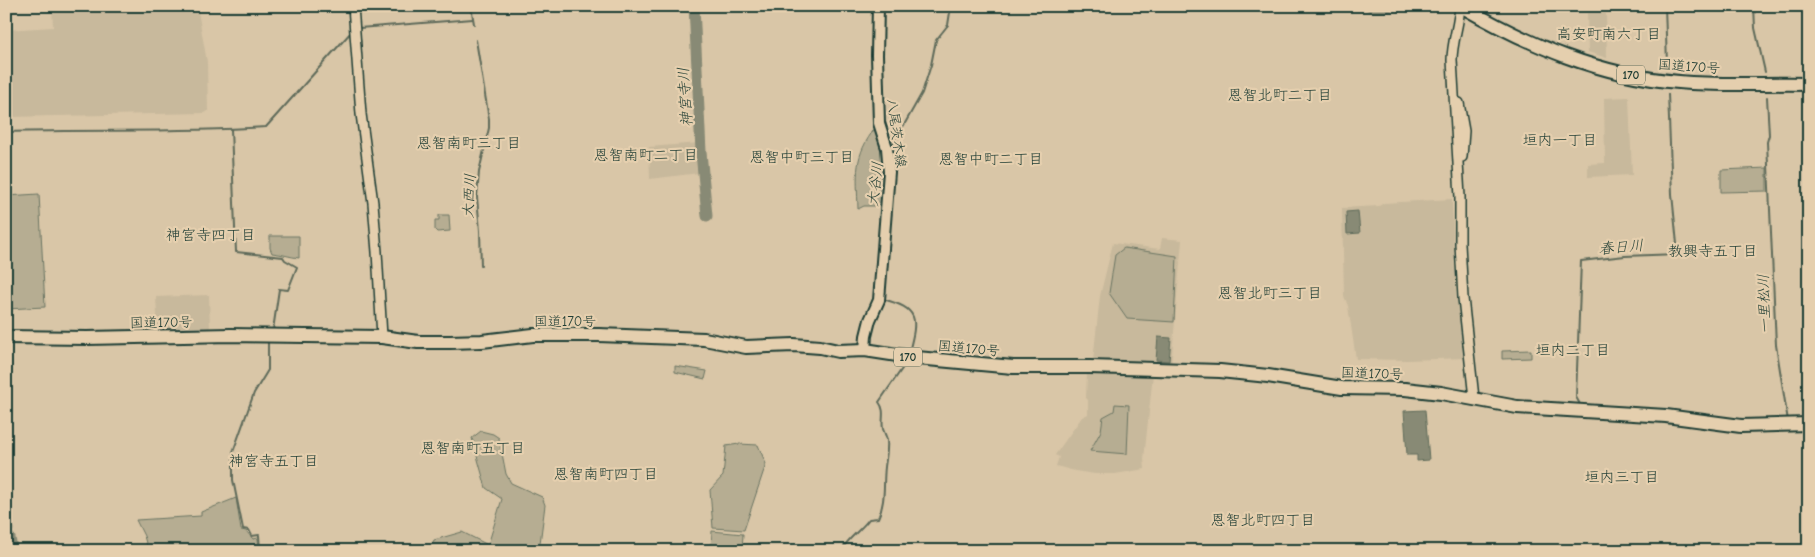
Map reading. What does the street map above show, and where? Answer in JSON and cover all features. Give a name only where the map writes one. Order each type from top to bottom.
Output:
[{"type":"highway","name":"国道170号","points":[[1467,7],[1545,42],[1584,56],[1640,71],[1707,77],[1809,78]]},
{"type":"highway","name":"国道170号","points":[[1467,7],[1495,25],[1542,48],[1582,63],[1639,77],[1681,82],[1809,84]]},
{"type":"highway","name":"国道170号","points":[[6,337],[103,338],[231,335],[382,337],[418,342],[450,342],[532,335],[599,335],[704,339],[746,347],[794,345],[848,352],[865,350],[917,358],[1013,367],[1220,371],[1268,376],[1342,388],[1405,389],[1474,398],[1517,407],[1671,416],[1741,426],[1809,424]]},
{"type":"main road","name":"八尾茨木線","points":[[865,350],[870,320],[879,300],[889,172],[887,148],[879,123],[878,6]]},
{"type":"street","points":[[353,6],[361,114],[377,252],[382,337]]},
{"type":"street","points":[[1467,7],[1452,50],[1453,76],[1464,131],[1460,197],[1460,244],[1463,298],[1474,398]]},
{"type":"shaded area","points":[[52,6],[197,6],[207,62],[208,111],[205,113],[6,117],[6,30],[53,27]]},
{"type":"shaded area","points":[[1587,13],[1606,13],[1607,58],[1588,52]]},
{"type":"shaded area","points":[[1629,97],[1632,175],[1588,177],[1588,164],[1605,163],[1604,98]]},
{"type":"shaded area","points":[[876,127],[883,146],[884,166],[880,206],[864,206],[858,209],[857,175],[860,156],[863,147]]},
{"type":"shaded area","points":[[699,143],[702,170],[699,173],[650,179],[649,147]]},
{"type":"shaded area","points":[[1767,168],[1767,191],[1721,192],[1721,170]]},
{"type":"shaded area","points":[[39,194],[45,307],[6,309],[6,196]]},
{"type":"shaded area","points":[[1452,199],[1456,293],[1465,358],[1356,359],[1348,306],[1344,296],[1342,208],[1379,206],[1384,203]]},
{"type":"shaded area","points":[[1358,211],[1360,233],[1347,234],[1346,212]]},
{"type":"shaded area","points":[[439,215],[449,215],[450,231],[437,232],[435,230],[435,220],[439,220]]},
{"type":"shaded area","points":[[270,236],[299,236],[299,258],[272,253]]},
{"type":"shaded area","points":[[1162,238],[1182,240],[1171,367],[1096,363],[1093,361],[1100,296],[1113,243],[1160,249]]},
{"type":"shaded area","points":[[1124,248],[1177,256],[1174,322],[1127,319],[1109,293],[1115,255]]},
{"type":"shaded area","points":[[209,295],[210,330],[158,333],[156,297]]},
{"type":"shaded area","points":[[1158,337],[1171,338],[1169,361],[1156,360]]},
{"type":"shaded area","points":[[1531,350],[1531,358],[1502,359],[1502,351]]},
{"type":"shaded area","points":[[675,366],[707,371],[705,379],[675,372]]},
{"type":"shaded area","points":[[1087,373],[1153,374],[1144,459],[1145,469],[1115,474],[1095,474],[1056,466],[1059,457],[1055,455],[1082,417],[1088,414],[1088,400],[1086,398]]},
{"type":"shaded area","points":[[1115,404],[1129,405],[1127,454],[1090,451],[1101,431],[1103,417],[1114,411]]},
{"type":"shaded area","points":[[1425,410],[1429,460],[1417,461],[1417,455],[1407,455],[1404,411]]},
{"type":"shaded area","points":[[481,431],[493,434],[499,438],[506,474],[511,483],[542,497],[545,505],[539,551],[429,551],[434,540],[462,532],[488,545],[502,499],[486,488],[472,438]]},
{"type":"shaded area","points":[[739,444],[758,445],[766,464],[744,530],[713,528],[710,490],[723,476],[726,446]]},
{"type":"shaded area","points":[[236,498],[241,530],[246,531],[253,539],[258,538],[259,551],[148,550],[136,520],[201,516],[201,512]]},
{"type":"shaded area","points":[[712,531],[743,534],[742,551],[711,551]]},
{"type":"waterway","name":"大西川","points":[[471,6],[474,24]]},
{"type":"waterway","name":"神宮寺川","points":[[694,6],[701,152],[707,216]]},
{"type":"waterway","name":"大谷川","points":[[892,147],[897,133],[904,125],[922,93],[931,65],[936,40],[948,25],[951,6]]},
{"type":"waterway","points":[[1371,6],[1389,6]]},
{"type":"waterway","name":"春日川","points":[[1665,6],[1667,64]]},
{"type":"waterway","name":"一里松川","points":[[1754,6],[1755,28],[1765,72]]},
{"type":"waterway","points":[[359,28],[473,19]]},
{"type":"waterway","points":[[6,132],[201,130],[266,127],[352,31]]},
{"type":"waterway","name":"大西川","points":[[476,40],[489,119],[489,128],[479,172],[477,197],[481,266]]},
{"type":"waterway","name":"春日川","points":[[1581,406],[1576,397],[1581,261],[1625,256],[1678,254],[1672,194],[1668,94]]},
{"type":"waterway","name":"一里松川","points":[[1767,97],[1769,135],[1767,142],[1776,345],[1788,421]]},
{"type":"waterway","points":[[231,129],[236,252],[283,257],[297,267],[288,290],[279,289],[273,330]]},
{"type":"waterway","name":"大谷川","points":[[883,299],[904,307],[913,316],[914,331],[909,352]]},
{"type":"waterway","points":[[260,551],[259,535],[252,536],[249,530],[243,529],[233,480],[233,452],[254,393],[268,370],[268,341]]},
{"type":"waterway","name":"大谷川","points":[[841,551],[869,519],[878,518],[881,512],[887,439],[883,429],[883,412],[879,402],[906,363]]},
{"type":"waterway","points":[[6,509],[8,529]]},
{"type":"waterway","points":[[10,538],[12,548]]},
{"type":"district","name":"高安町南六丁目","points":[[1609,34]]},
{"type":"district","name":"恩智北町二丁目","points":[[1280,95]]},
{"type":"district","name":"垣内一丁目","points":[[1560,140]]},
{"type":"district","name":"恩智南町三丁目","points":[[469,143]]},
{"type":"district","name":"恩智南町二丁目","points":[[646,155]]},
{"type":"district","name":"恩智中町三丁目","points":[[802,157]]},
{"type":"district","name":"恩智中町二丁目","points":[[991,159]]},
{"type":"district","name":"神宮寺四丁目","points":[[211,235]]},
{"type":"district","name":"教興寺五丁目","points":[[1713,251]]},
{"type":"district","name":"恩智北町三丁目","points":[[1270,293]]},
{"type":"district","name":"垣内二丁目","points":[[1573,350]]},
{"type":"district","name":"恩智南町五丁目","points":[[473,448]]},
{"type":"district","name":"神宮寺五丁目","points":[[274,461]]},
{"type":"district","name":"恩智南町四丁目","points":[[606,474]]},
{"type":"district","name":"垣内三丁目","points":[[1622,477]]},
{"type":"district","name":"恩智北町四丁目","points":[[1263,520]]}]
